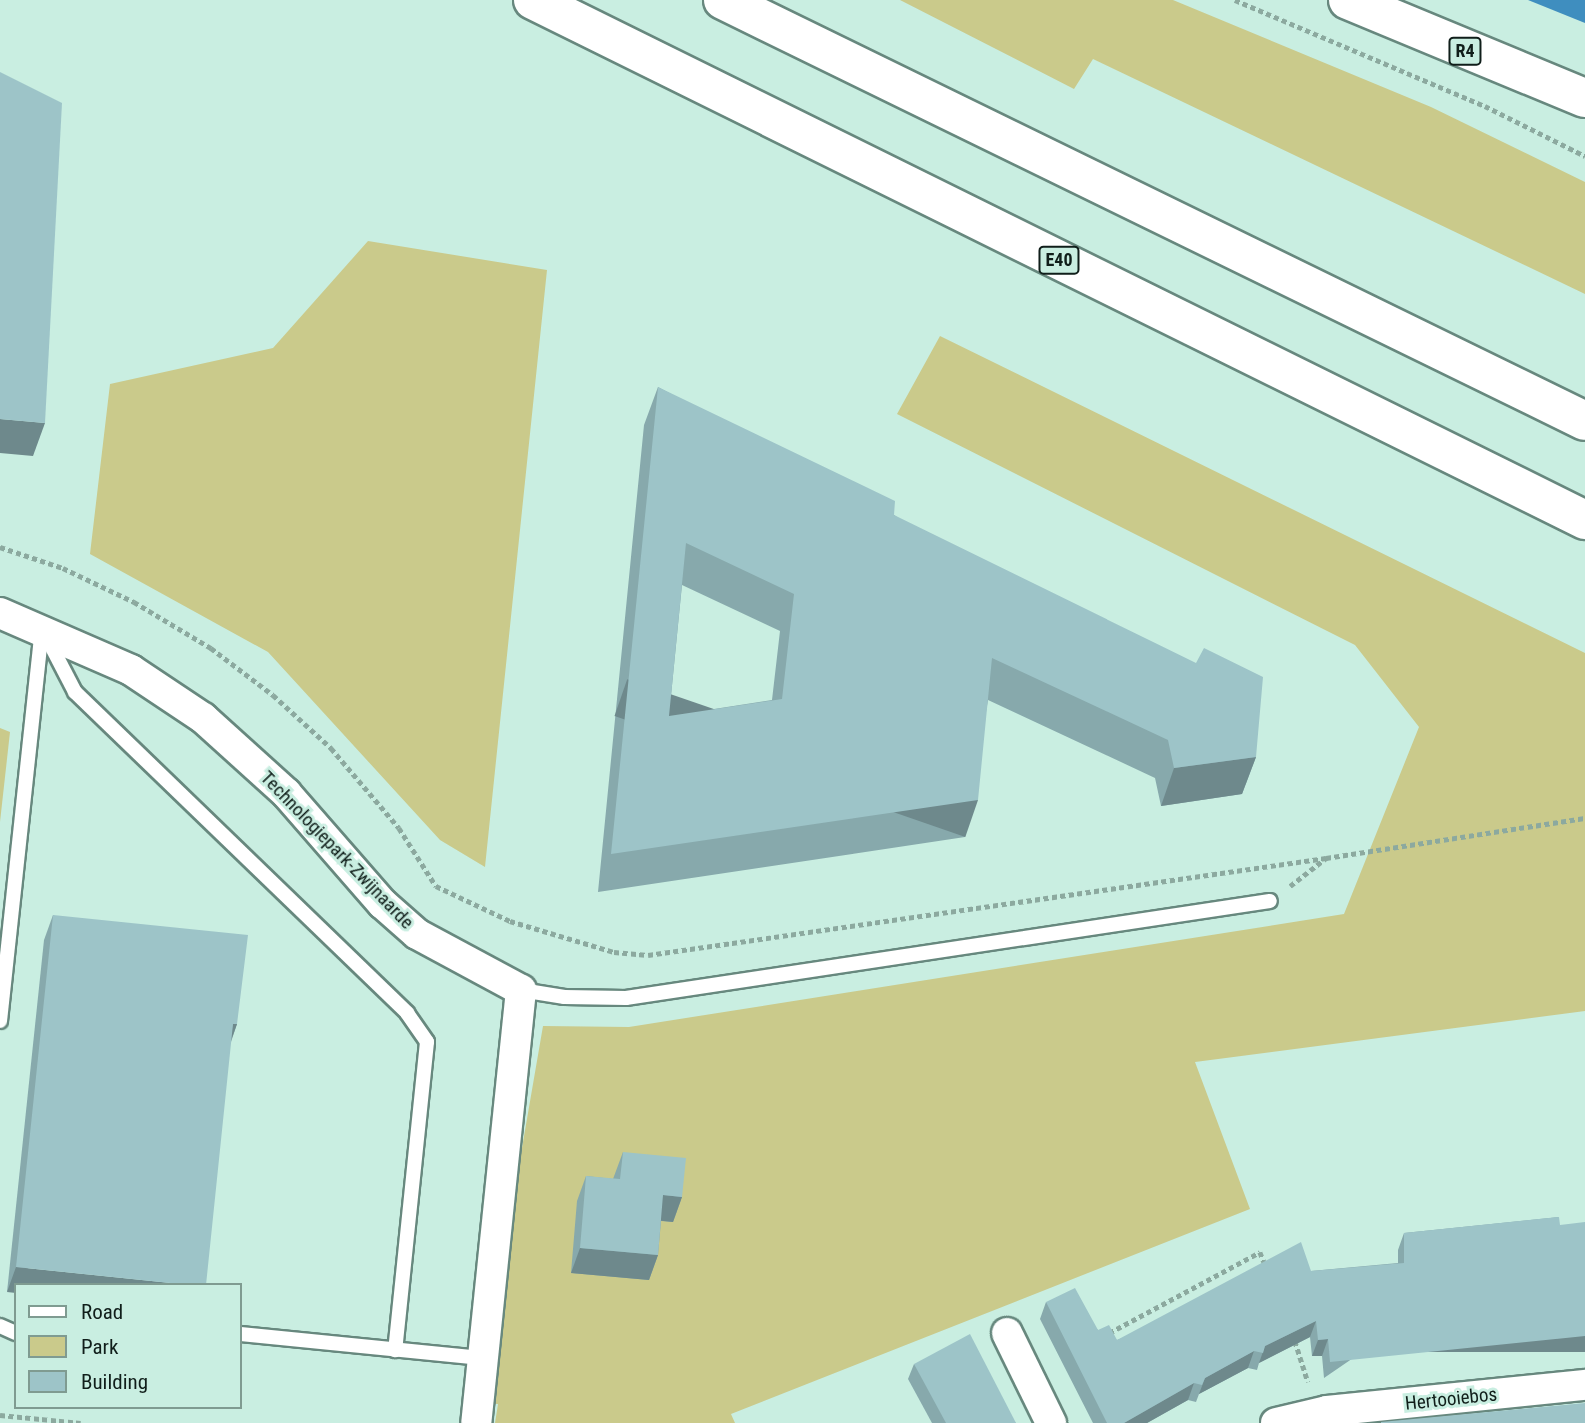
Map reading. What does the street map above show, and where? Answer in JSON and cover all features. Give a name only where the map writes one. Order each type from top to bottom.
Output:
[{"type":"highway","name":"E40","points":[[533,0],[1585,520]]},
{"type":"highway","points":[[723,0],[1585,421]]},
{"type":"highway","name":"R4","points":[[1348,0],[1585,98]]},
{"type":"highway","points":[[1537,398],[1585,415]]},
{"type":"street","name":"Technologiepark-Zwijnaarde","points":[[0,613],[131,670],[203,718],[286,793],[383,904],[417,934],[521,990]]},
{"type":"street","points":[[475,1423],[521,990]]},
{"type":"street","points":[[1007,1333],[1051,1423]]},
{"type":"street","name":"Hertooiebos","points":[[1276,1423],[1315,1414],[1585,1385]]},
{"type":"lane","points":[[0,1021],[42,629]]},
{"type":"lane","points":[[42,629],[75,692],[407,1013],[427,1042],[395,1350]]},
{"type":"lane","points":[[521,990],[564,997],[626,998],[1270,901]]},
{"type":"lane","points":[[242,1334],[482,1359]]},
{"type":"path","points":[[1235,0],[1485,106],[1585,156]]},
{"type":"path","points":[[0,547],[63,568],[134,602],[211,648],[273,695],[331,748],[399,828],[436,886],[510,921],[614,952],[648,955],[1326,858],[1585,818]]},
{"type":"path","points":[[1270,901],[1326,858]]},
{"type":"path","points":[[1096,1340],[1260,1252],[1270,1278]]},
{"type":"path","points":[[1290,1330],[1306,1369],[1315,1414]]},
{"type":"path","points":[[0,1415],[81,1423]]},
{"type":"green space","points":[[900,0],[1173,0],[1431,107],[1585,182],[1585,294],[1093,59],[1074,89]]},
{"type":"green space","points":[[368,241],[547,270],[485,867],[440,840],[268,652],[90,554],[110,384],[273,348]]},
{"type":"green space","points":[[940,336],[1585,653],[1585,1011],[1195,1062],[1250,1209],[731,1414],[735,1423],[495,1423],[498,1404],[478,1403],[543,1026],[629,1027],[1344,914],[1419,727],[1355,645],[897,414]]},
{"type":"green space","points":[[0,728],[10,732],[0,822]]},
{"type":"water","points":[[1528,0],[1585,0],[1585,23]]},
{"type":"building","points":[[0,72],[62,103],[45,423],[0,419]]},
{"type":"building","points":[[658,387],[895,501],[894,515],[1196,663],[1204,648],[1263,677],[1256,757],[1174,768],[1168,740],[992,658],[978,800],[611,854]],"holes":[[[686,543],[794,594],[782,699],[669,716]]]},
{"type":"building","points":[[53,915],[248,935],[237,1024],[233,1024],[206,1283],[171,1283],[16,1267]]},
{"type":"building","points":[[623,1152],[686,1158],[682,1197],[663,1195],[658,1255],[580,1248],[586,1176],[620,1179]]},
{"type":"building","points":[[1559,1217],[1560,1225],[1585,1222],[1585,1336],[1330,1362],[1328,1339],[1318,1340],[1316,1321],[1265,1346],[1263,1353],[1254,1351],[1205,1378],[1202,1385],[1194,1383],[1124,1423],[1107,1423],[1046,1302],[1075,1288],[1098,1330],[1109,1325],[1117,1340],[1301,1242],[1311,1271],[1404,1263],[1404,1233]]},
{"type":"building","points":[[970,1334],[1016,1423],[946,1423],[914,1364]]},
{"type":"building","points":[[1585,1403],[1585,1423],[1381,1423],[1381,1422]]}]
